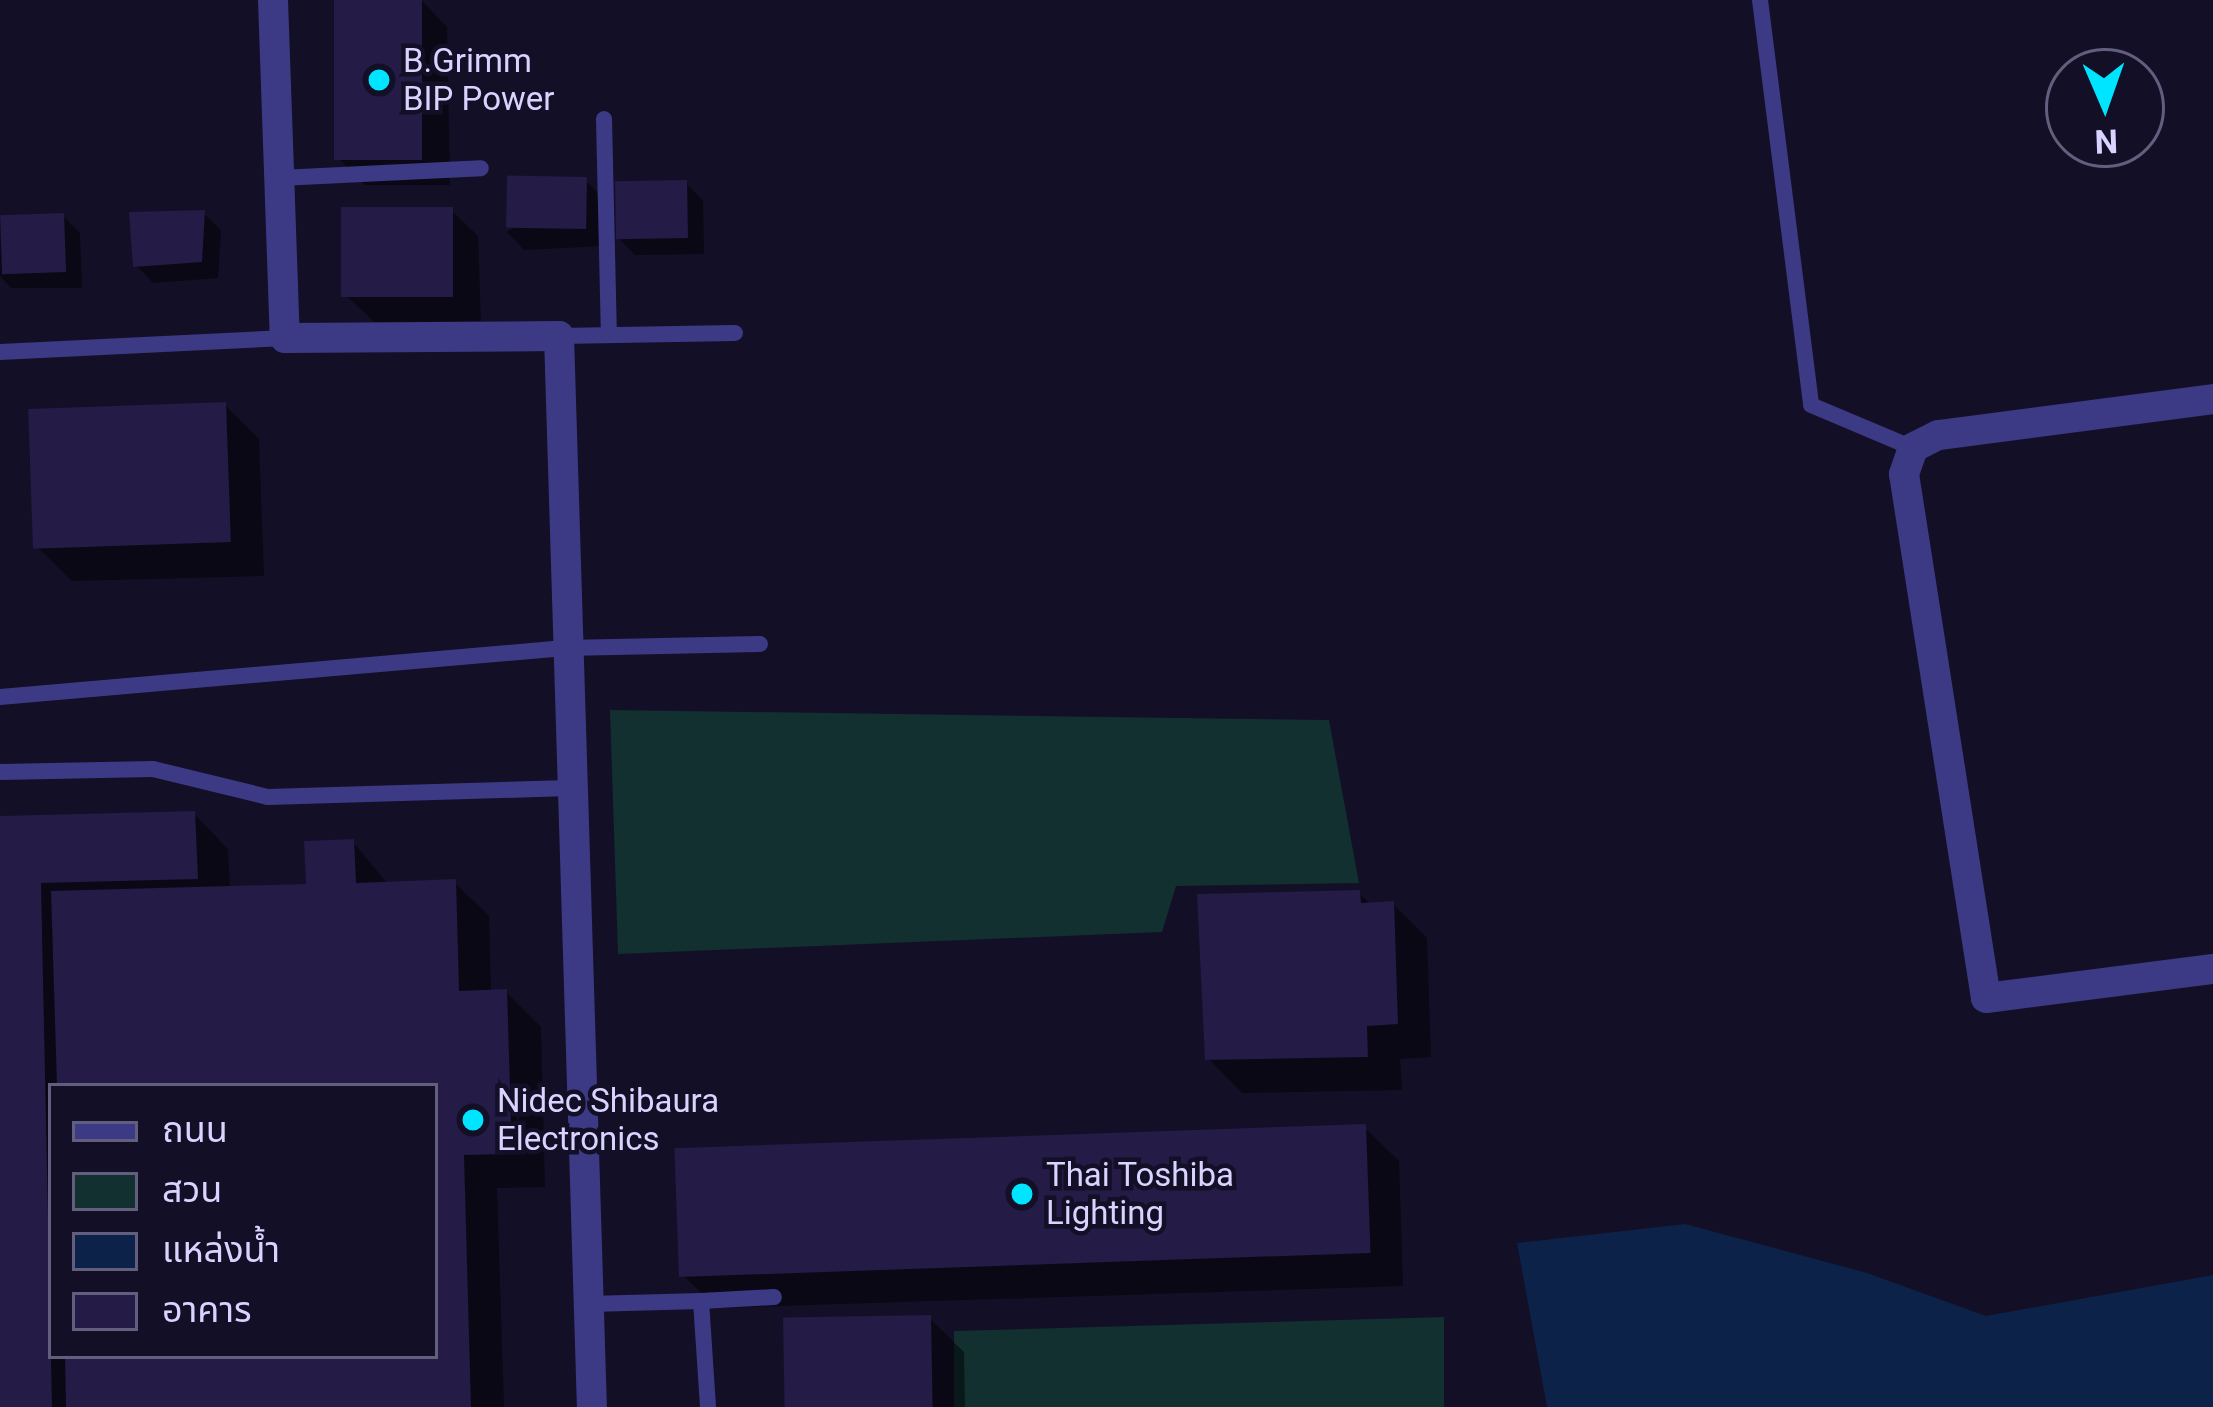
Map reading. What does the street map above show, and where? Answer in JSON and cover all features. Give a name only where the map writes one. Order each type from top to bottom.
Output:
[{"type":"street","points":[[273,0],[284,338],[559,336],[569,788],[592,1407]]},
{"type":"street","points":[[2213,399],[1938,435],[1913,448],[1904,474],[1986,998],[2213,969]]},
{"type":"lane","points":[[1760,0],[1811,405],[1913,448]]},
{"type":"lane","points":[[604,119],[608,334]]},
{"type":"lane","points":[[280,178],[481,168]]},
{"type":"lane","points":[[559,336],[735,333]]},
{"type":"lane","points":[[0,352],[284,338]]},
{"type":"lane","points":[[0,697],[565,648],[760,644]]},
{"type":"lane","points":[[0,772],[153,769],[268,797],[569,788]]},
{"type":"lane","points":[[589,1304],[774,1298]]},
{"type":"lane","points":[[701,1301],[708,1407]]},
{"type":"green space","points":[[610,710],[1329,720],[1359,883],[1176,886],[1162,932],[618,954]]},
{"type":"green space","points":[[1444,1317],[1444,1407],[954,1407],[954,1331]]},
{"type":"water","points":[[1685,1224],[1867,1273],[1986,1316],[2213,1275],[2213,1407],[1547,1407],[1517,1243]]},
{"type":"building","name":"B.Grimm BIP Power","points":[[334,0],[422,0],[422,160],[334,160]]},
{"type":"building","name":"B.Grimm BIP Power","points":[[507,176],[587,177],[586,229],[506,228]]},
{"type":"building","name":"B.Grimm BIP Power","points":[[687,180],[688,238],[616,239],[615,181]]},
{"type":"building","name":"B.Grimm BIP Power","points":[[341,207],[453,207],[453,297],[341,297]]},
{"type":"building","points":[[205,210],[202,262],[133,267],[129,212]]},
{"type":"building","points":[[64,213],[66,272],[2,274],[0,215]]},
{"type":"building","points":[[226,402],[231,542],[33,549],[28,409]]},
{"type":"building","points":[[195,811],[198,879],[41,883],[52,1407],[0,1407],[0,816]]},
{"type":"building","name":"Nidec Shibaura Electronics","points":[[354,839],[356,883],[456,879],[459,991],[507,989],[512,1154],[464,1155],[471,1407],[66,1407],[65,1359],[438,1359],[438,1083],[57,1083],[51,891],[306,884],[304,841]]},
{"type":"building","name":"Thai Toshiba Lighting","points":[[1360,890],[1361,903],[1394,901],[1398,1024],[1367,1026],[1368,1057],[1205,1060],[1197,894]]},
{"type":"building","name":"Thai Toshiba Lighting","points":[[1366,1124],[1371,1253],[679,1277],[674,1148]]},
{"type":"building","points":[[931,1315],[933,1407],[785,1407],[783,1318]]},
{"type":"place","name":"B.Grimm BIP Power","points":[[379,80]]},
{"type":"place","name":"Nidec Shibaura Electronics","points":[[473,1120]]},
{"type":"place","name":"Thai Toshiba Lighting","points":[[1022,1194]]}]
